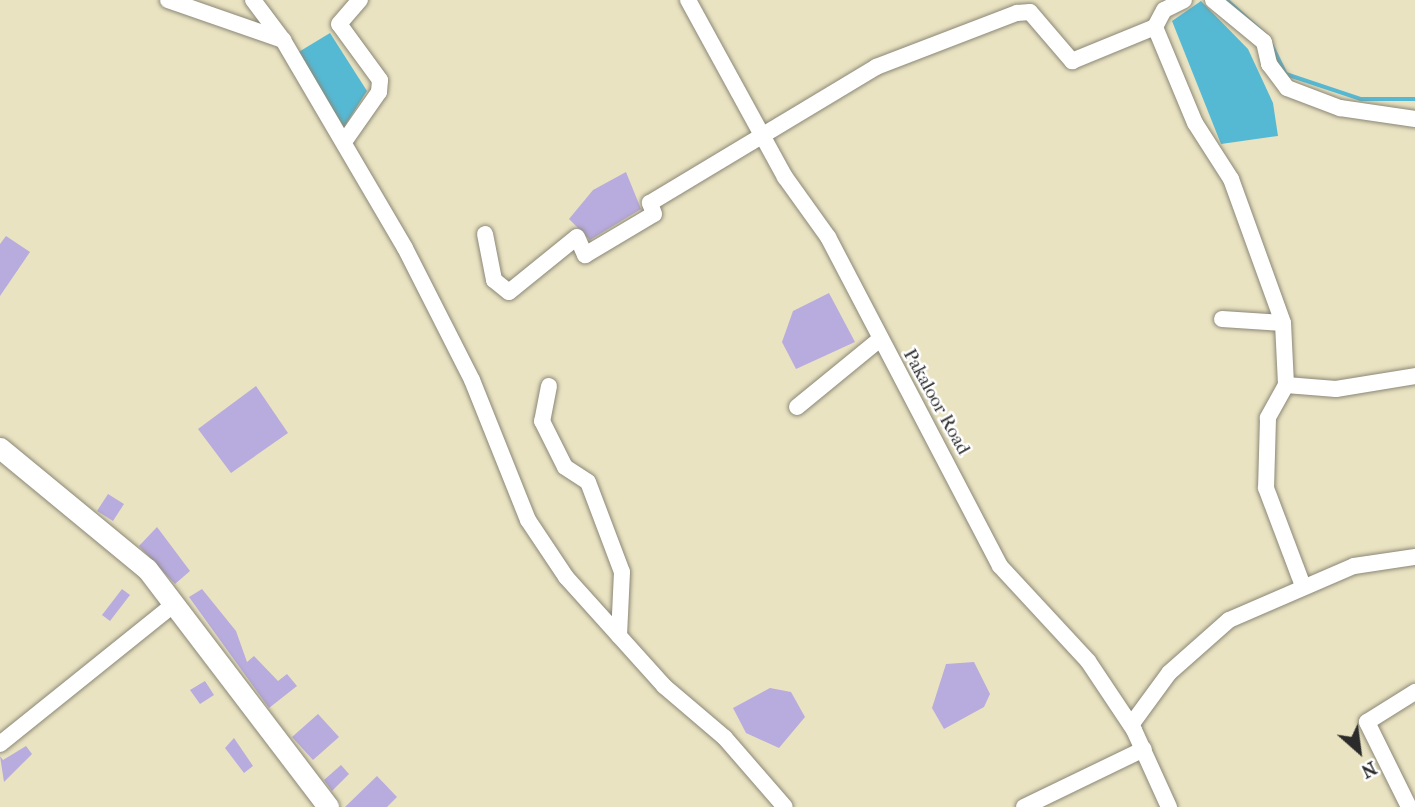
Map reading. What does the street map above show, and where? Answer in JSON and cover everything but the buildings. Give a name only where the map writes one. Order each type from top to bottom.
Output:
[{"type":"main road","points":[[0,448],[147,569],[328,807]]},
{"type":"street","points":[[168,0],[283,40]]},
{"type":"street","points":[[253,0],[283,40],[344,142],[472,380],[528,520],[566,577],[618,636],[785,807]]},
{"type":"street","points":[[344,142],[379,92],[380,80],[339,24],[360,0]]},
{"type":"street","name":"Pakaloor Road","points":[[688,0],[764,138],[828,237],[879,340],[1000,566],[1088,661],[1131,725],[1169,807]]},
{"type":"street","points":[[485,234],[494,280],[509,292],[577,237],[585,255],[654,214],[650,203],[764,138],[876,67],[1017,13],[1030,12],[1072,61],[1154,27],[1164,10],[1184,0]]},
{"type":"street","points":[[1213,0],[1264,42],[1269,64],[1287,88],[1340,108],[1415,119]]},
{"type":"street","points":[[1154,27],[1195,123],[1231,179],[1283,323],[1286,385],[1268,418],[1266,488],[1303,586]]},
{"type":"street","points":[[1222,318],[1283,323]]},
{"type":"street","points":[[797,407],[879,340]]},
{"type":"street","points":[[1286,385],[1336,389],[1415,376]]},
{"type":"street","points":[[549,386],[542,421],[565,467],[588,482],[622,572],[618,636]]},
{"type":"street","points":[[1131,725],[1169,673],[1229,620],[1354,566],[1415,557]]},
{"type":"street","points":[[0,744],[173,605]]},
{"type":"street","points":[[1409,807],[1367,722],[1415,692]]},
{"type":"street","points":[[1024,807],[1144,749]]},
{"type":"water","points":[[1201,1],[1248,49],[1273,103],[1278,136],[1221,144],[1172,21]]},
{"type":"water","points":[[330,33],[367,91],[344,127],[297,53]]},
{"type":"waterway","points":[[1227,0],[1269,38]]},
{"type":"waterway","points":[[1272,45],[1286,74],[1361,99],[1415,99]]}]
